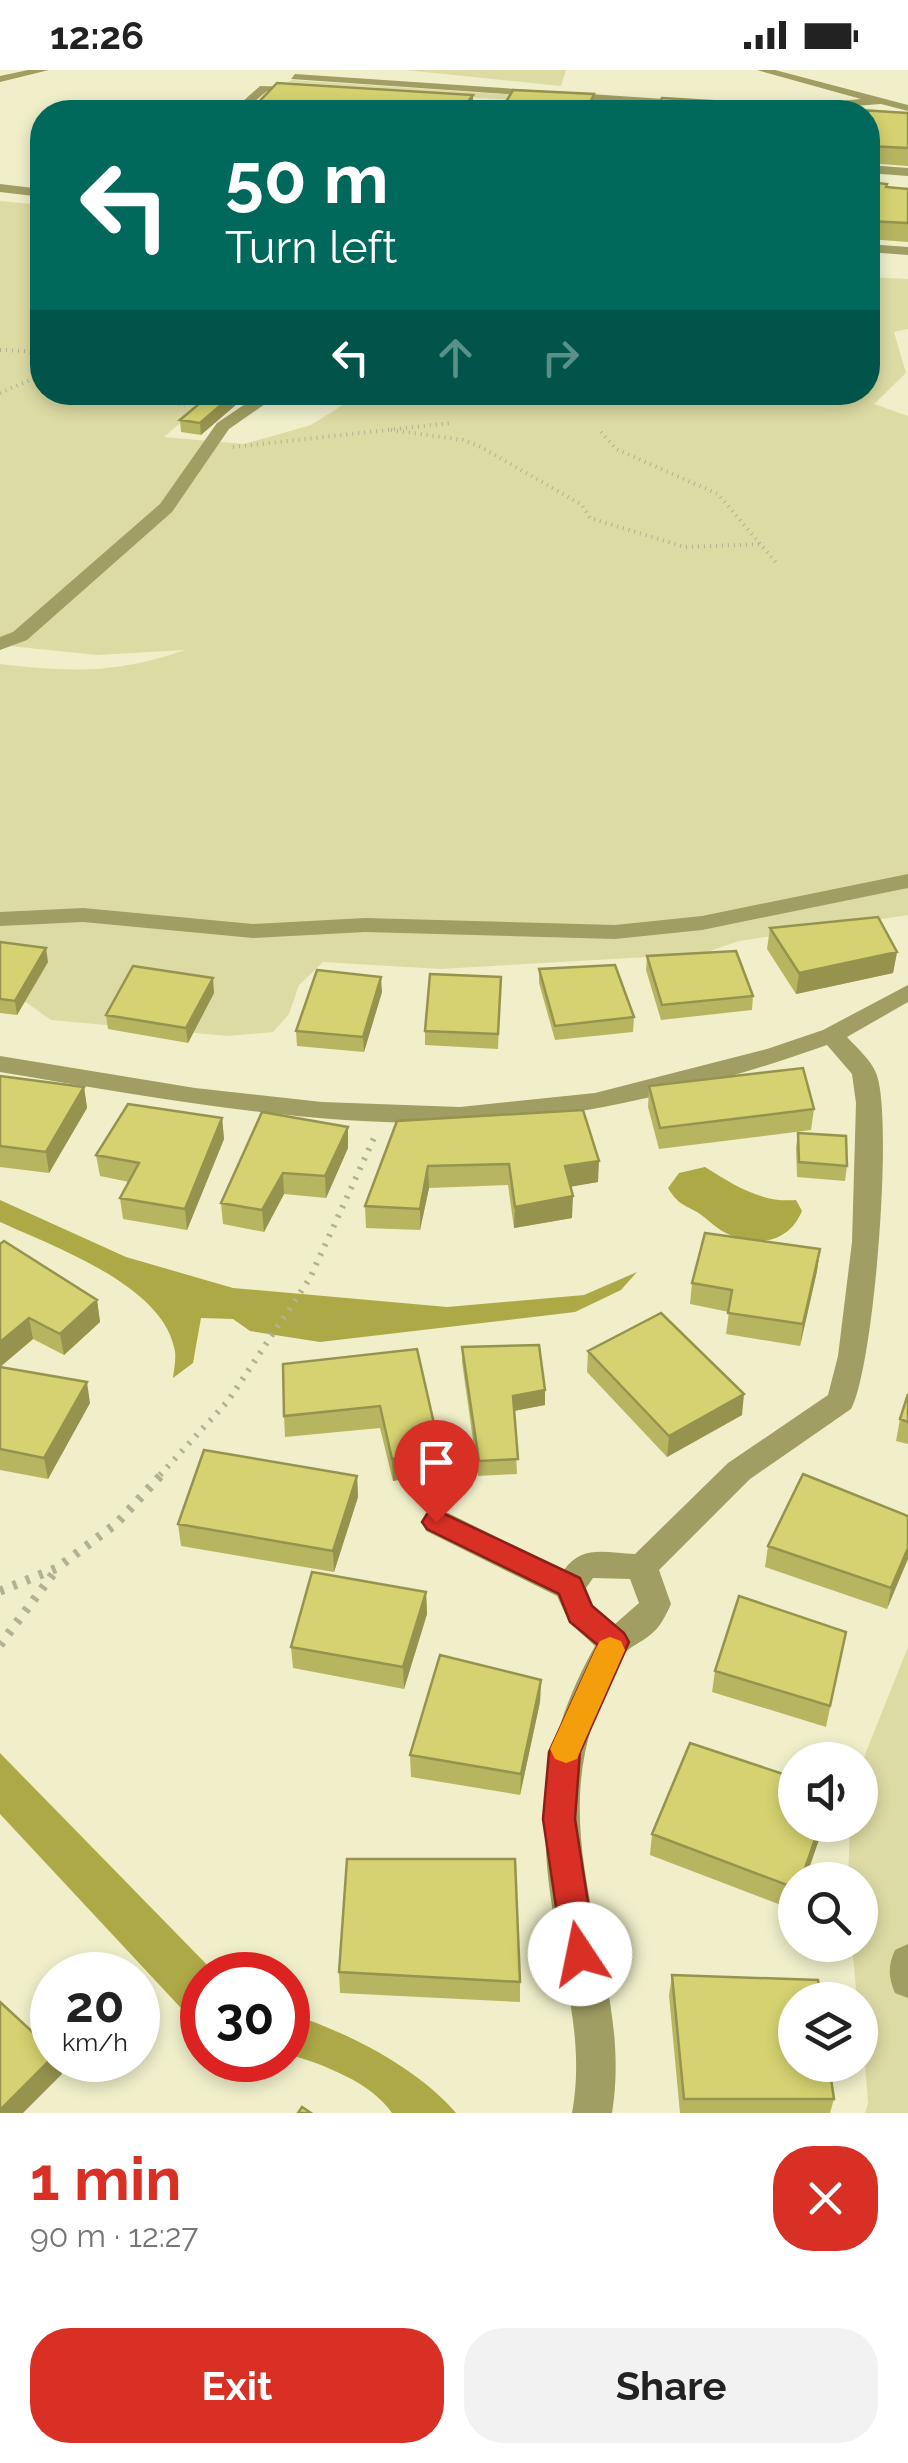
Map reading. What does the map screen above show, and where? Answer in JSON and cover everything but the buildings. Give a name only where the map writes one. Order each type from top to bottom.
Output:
[{"type":"street","points":[[0,78],[44,70]]},
{"type":"street","points":[[762,70],[877,100]]},
{"type":"street","points":[[295,77],[638,100]]},
{"type":"street","points":[[250,100],[264,88],[455,100]]},
{"type":"street","points":[[881,101],[908,108]]},
{"type":"street","points":[[880,170],[908,172]]},
{"type":"street","points":[[0,188],[30,192]]},
{"type":"street","points":[[880,249],[908,251]]},
{"type":"street","points":[[880,265],[908,267]]},
{"type":"street","points":[[0,644],[20,636],[166,508],[222,426],[254,405]]},
{"type":"street","points":[[0,919],[83,916],[252,931],[381,925],[615,932],[702,924],[908,881]]},
{"type":"street","points":[[0,1064],[195,1096],[385,1113],[460,1115],[595,1101],[775,1055],[832,1036],[908,992]]},
{"type":"street","points":[[570,1587],[584,1566],[642,1567],[739,1472],[842,1401],[852,1356],[866,1242],[868,1103],[864,1072],[832,1036]]},
{"type":"street","points":[[436,1522],[570,1587],[580,1614],[614,1642]]},
{"type":"street","points":[[592,2113],[596,2097],[592,2014],[573,1924],[559,1819],[564,1752],[614,1642],[642,1624],[655,1604],[642,1567]]},
{"type":"street","points":[[908,1962],[908,1980]]},
{"type":"path","points":[[0,350],[30,352]]},
{"type":"path","points":[[0,393],[30,380]]},
{"type":"path","points":[[208,448],[252,447],[451,423]]},
{"type":"path","points":[[391,430],[463,440],[582,505],[590,518],[685,547],[764,544]]},
{"type":"path","points":[[601,432],[616,449],[718,494],[778,565]]},
{"type":"path","points":[[0,1592],[57,1568],[117,1524],[228,1402],[310,1278],[385,1113]]},
{"type":"path","points":[[0,1645],[57,1568]]},
{"type":"shaded area","points":[[405,70],[566,70],[561,86]]},
{"type":"shaded area","points":[[292,80],[591,100],[504,100],[288,82]]},
{"type":"shaded area","points":[[0,201],[30,204],[30,405],[201,405],[164,437],[244,444],[311,425],[343,405],[877,405],[908,416],[908,915],[739,941],[701,954],[440,969],[323,962],[299,985],[289,1014],[273,1032],[228,1036],[51,1020],[0,984],[0,664],[93,669],[137,663],[185,650],[97,655],[0,645]]},
{"type":"shaded area","points":[[880,278],[908,279],[908,329],[894,332],[906,373],[880,398]]},
{"type":"shaded area","points":[[705,1167],[759,1196],[796,1200],[802,1211],[789,1230],[772,1239],[752,1241],[730,1235],[680,1203],[668,1188],[679,1173]]},
{"type":"shaded area","points":[[0,1200],[126,1257],[233,1288],[447,1307],[584,1295],[637,1272],[621,1290],[575,1312],[320,1342],[250,1331],[233,1319],[201,1318],[193,1363],[173,1378],[174,1347],[165,1325],[148,1304],[127,1286],[74,1255],[0,1222]]},
{"type":"shaded area","points":[[908,1647],[908,2113],[865,2113],[866,2082],[878,2082],[878,1982],[855,1982],[854,1962],[878,1962],[878,1862],[849,1862],[849,1842],[878,1842],[878,1742],[870,1742]]},
{"type":"shaded area","points":[[0,1753],[195,1952],[180,1952],[180,2007],[160,1986],[160,1952],[129,1952],[0,1814]]},
{"type":"shaded area","points":[[310,2021],[379,2052],[421,2080],[456,2113],[392,2113],[372,2092],[310,2062]]},
{"type":"slow traffic","points":[[566,1749],[610,1650]]},
{"type":"route","points":[[436,1522],[570,1587],[580,1614],[614,1642],[564,1752],[559,1819],[580,1954]]}]
